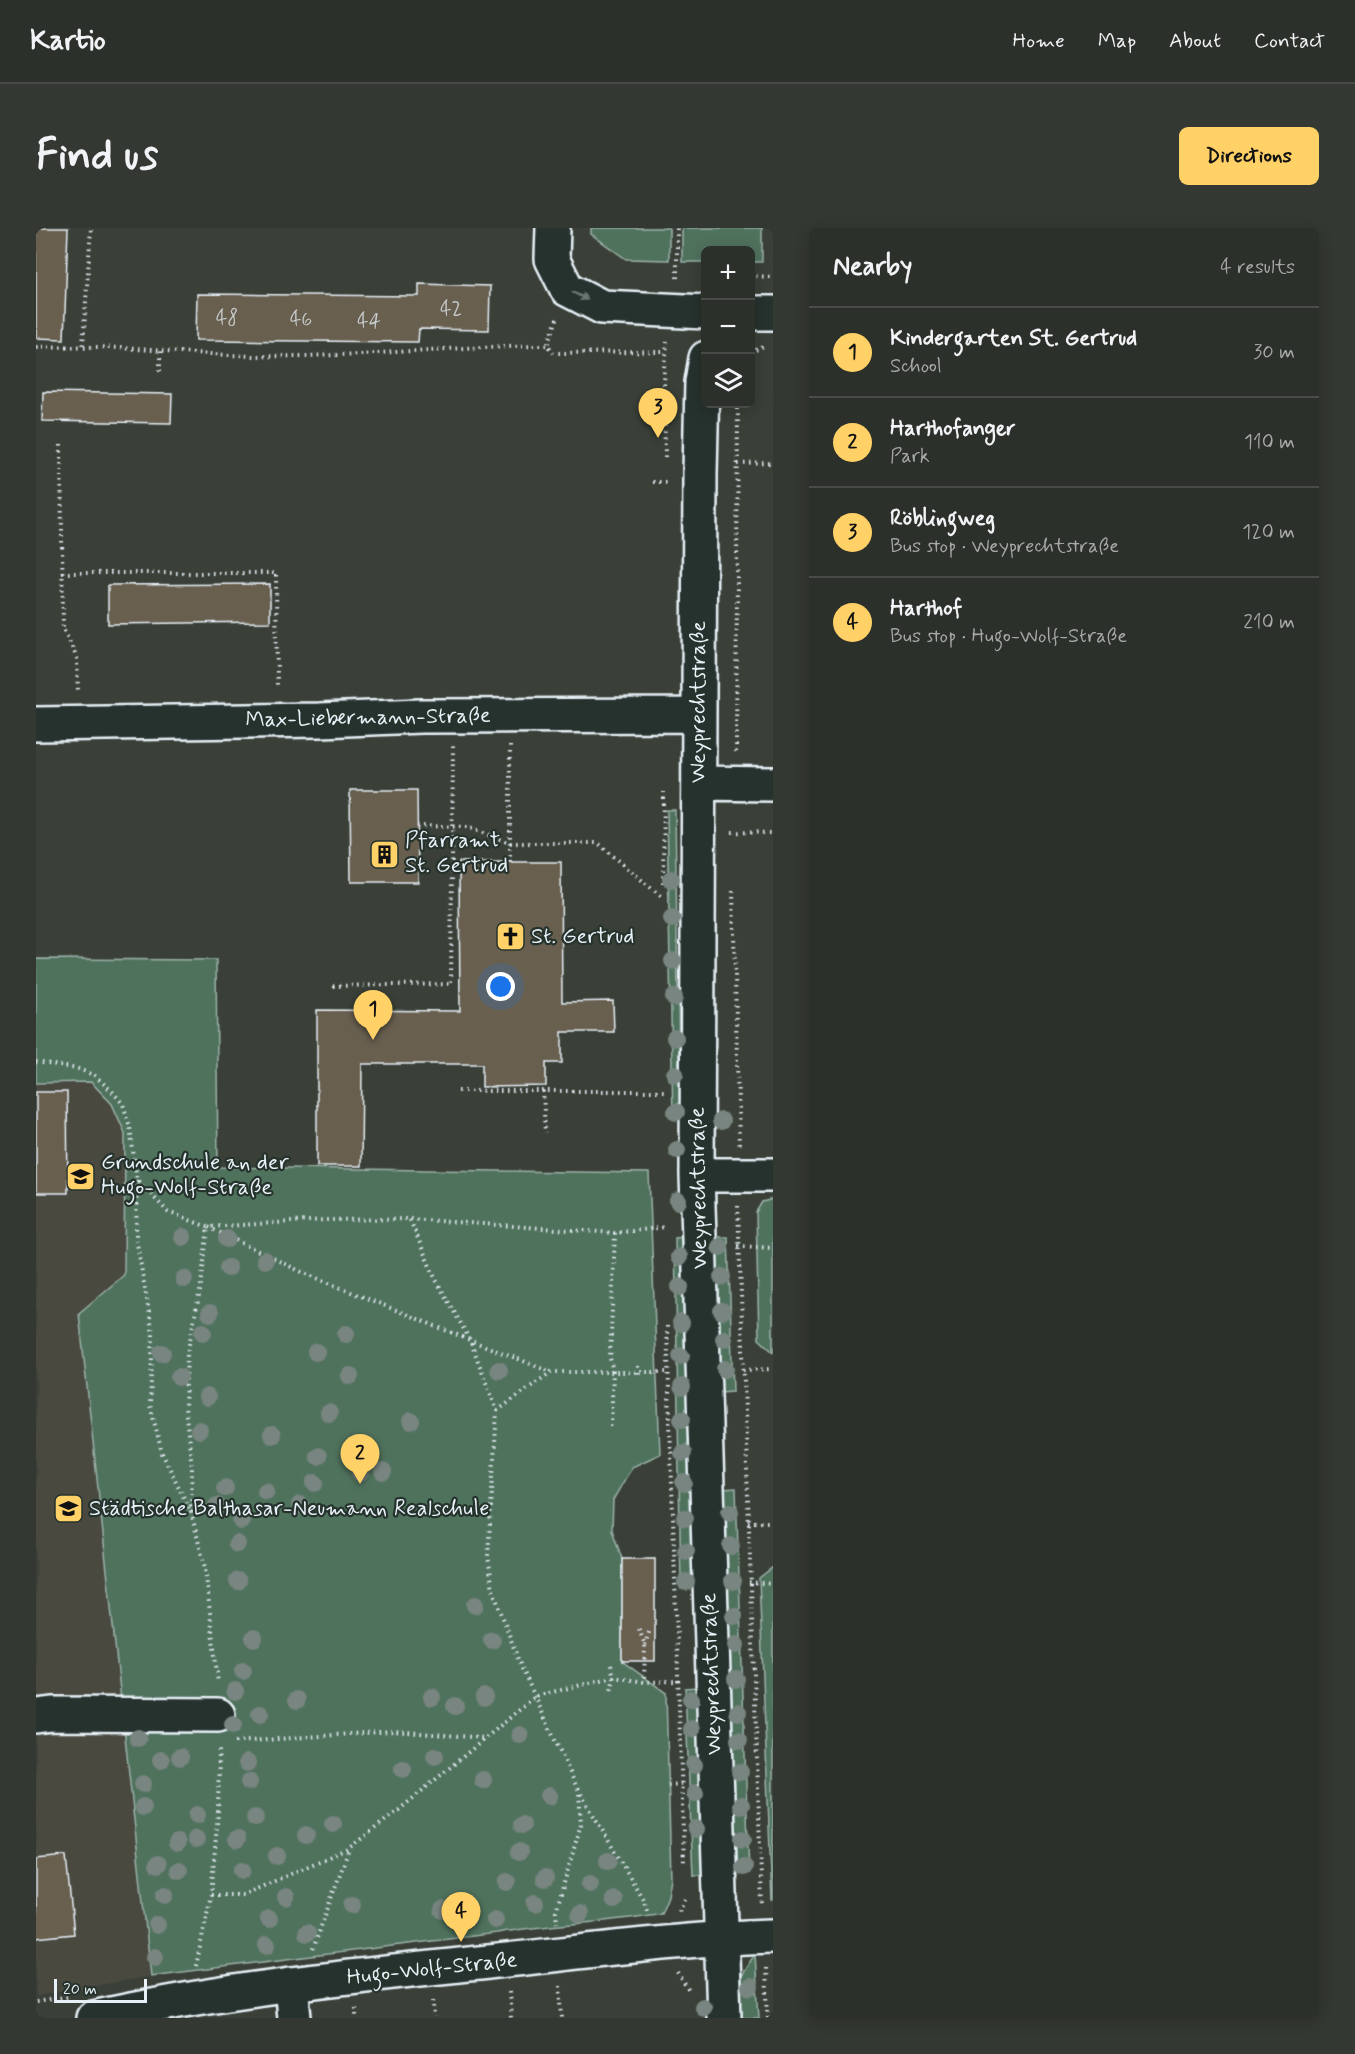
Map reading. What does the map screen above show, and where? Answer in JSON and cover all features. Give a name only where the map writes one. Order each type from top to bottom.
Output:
[{"type":"street","points":[[552,228],[552,259],[567,290],[602,307],[691,312]]},
{"type":"street","points":[[755,313],[773,313]]},
{"type":"street","name":"Weyprechtstraße","points":[[702,408],[697,1175],[724,2018]]},
{"type":"street","name":"Max-Liebermann-Straße","points":[[36,724],[510,715],[699,715]]},
{"type":"street","points":[[699,783],[773,784]]},
{"type":"street","points":[[697,1175],[773,1175]]},
{"type":"street","points":[[36,1716],[52,1714],[219,1729]]},
{"type":"street","name":"Hugo-Wolf-Straße","points":[[93,2018],[199,1996],[291,1984],[721,1938],[769,1936]]},
{"type":"street","points":[[291,1984],[294,2018]]},
{"type":"path","points":[[83,345],[91,228]]},
{"type":"path","points":[[677,228],[691,312]]},
{"type":"path","points":[[755,276],[773,277]]},
{"type":"path","points":[[548,345],[567,290]]},
{"type":"path","points":[[36,347],[83,345],[256,356],[420,352],[490,346],[548,345]]},
{"type":"path","points":[[548,345],[554,353],[665,352]]},
{"type":"path","points":[[755,350],[773,346]]},
{"type":"path","points":[[160,351],[160,371]]},
{"type":"path","points":[[732,844],[736,784],[738,408]]},
{"type":"path","points":[[61,445],[63,628],[77,658],[78,723]]},
{"type":"path","points":[[738,464],[773,463]]},
{"type":"path","points":[[651,482],[666,482]]},
{"type":"path","points":[[62,573],[276,573],[277,721]]},
{"type":"path","points":[[510,715],[510,862]]},
{"type":"path","points":[[333,986],[451,984],[453,716]]},
{"type":"path","points":[[417,826],[467,827],[510,843],[598,843],[663,898]]},
{"type":"path","points":[[732,832],[773,833]]},
{"type":"path","points":[[733,880],[740,1175],[738,1246],[749,1582],[769,1936],[768,2018]]},
{"type":"path","points":[[36,1062],[78,1069],[94,1076],[123,1104],[130,1126],[136,1180],[136,1238],[153,1334],[150,1405],[162,1453],[191,1512],[205,1568],[217,1668],[218,1814],[212,1895],[196,1964],[199,1996]]},
{"type":"path","points":[[458,1091],[665,1091]]},
{"type":"path","points":[[543,1091],[545,1133]]},
{"type":"path","points":[[136,1180],[168,1212],[208,1227],[304,1273],[551,1372],[613,1372],[638,1369],[667,1372]]},
{"type":"path","points":[[208,1227],[325,1220],[410,1219],[615,1233],[666,1227]]},
{"type":"path","points":[[410,1219],[435,1278],[470,1340],[497,1411],[488,1556],[493,1590],[519,1662],[579,1792],[644,1901],[651,1922]]},
{"type":"path","points":[[191,1512],[192,1467],[185,1407],[187,1354],[201,1286],[208,1227]]},
{"type":"path","points":[[611,1426],[613,1372],[610,1358],[615,1233]]},
{"type":"path","points":[[738,1246],[773,1248]]},
{"type":"path","points":[[638,1369],[638,1378]]},
{"type":"path","points":[[743,1370],[773,1369]]},
{"type":"path","points":[[497,1411],[551,1372]]},
{"type":"path","points":[[748,1522],[773,1522]]},
{"type":"path","points":[[749,1582],[773,1584]]},
{"type":"path","points":[[639,1629],[645,1645]]},
{"type":"path","points":[[644,1682],[645,1645],[650,1629]]},
{"type":"path","points":[[611,1665],[614,1677],[611,1691]]},
{"type":"path","points":[[212,1895],[243,1895],[349,1848],[536,1696],[614,1677],[644,1682],[677,1682]]},
{"type":"path","points":[[219,1729],[393,1731],[486,1738]]},
{"type":"path","points":[[668,1785],[681,1784]]},
{"type":"path","points":[[557,1933],[556,1911],[581,1824],[579,1792]]},
{"type":"path","points":[[312,1951],[349,1848]]},
{"type":"path","points":[[559,1979],[562,2018]]},
{"type":"path","points":[[508,1985],[511,2018]]},
{"type":"path","points":[[433,1993],[434,2018]]},
{"type":"shaded area","name":"Städtische Balthasar-Neumann Realschule","points":[[91,1082],[112,1104],[125,1133],[124,1275],[79,1313],[151,1976],[36,1996],[36,1083]]},
{"type":"green space","points":[[591,228],[669,228],[669,260],[626,259],[591,234]]},
{"type":"green space","points":[[682,228],[762,228],[762,262],[755,262],[755,246],[701,246],[701,262],[682,262]]},
{"type":"green space","points":[[667,810],[675,810],[680,1119],[673,1119]]},
{"type":"green space","points":[[36,959],[216,960],[218,1167],[649,1173],[660,1454],[632,1467],[613,1500],[612,1530],[622,1559],[622,1661],[666,1693],[671,1878],[668,1896],[661,1913],[151,1976],[79,1313],[124,1275],[125,1133],[112,1104],[91,1082],[36,1083]]},
{"type":"green space","points":[[773,1199],[773,1352],[759,1339],[756,1212],[762,1202]]},
{"type":"green space","points":[[683,1237],[694,1589],[681,1589],[675,1238]]},
{"type":"green space","points":[[715,1237],[728,1237],[733,1391],[720,1392]]},
{"type":"green space","points":[[736,1488],[749,1873],[736,1873],[723,1489]]},
{"type":"green space","points":[[773,1567],[773,1900],[772,1900],[759,1578]]},
{"type":"green space","points":[[697,1687],[705,1875],[693,1875],[685,1688]]},
{"type":"green space","points":[[755,1954],[759,2018],[742,2018],[740,1977]]},
{"type":"building","points":[[36,228],[68,228],[64,339],[36,338]]},
{"type":"building","points":[[419,284],[490,286],[489,330],[419,329],[418,342],[196,340],[197,294],[419,296]]},
{"type":"building","points":[[43,392],[172,394],[171,423],[42,421]]},
{"type":"building","points":[[270,584],[270,622],[108,624],[108,585]]},
{"type":"building","name":"Pfarramt St. Gertrud","points":[[350,790],[417,790],[418,882],[351,882]]},
{"type":"building","name":"St. Gertrud","points":[[459,862],[561,862],[562,1002],[613,1001],[614,1032],[562,1032],[562,1063],[546,1063],[546,1086],[482,1087],[482,1064],[362,1064],[361,1166],[317,1166],[317,1010],[460,1011]]},
{"type":"building","points":[[36,1092],[67,1092],[68,1193],[36,1193]]},
{"type":"building","points":[[622,1559],[655,1559],[655,1661],[622,1661]]},
{"type":"building","points":[[66,1856],[74,1934],[36,1938],[36,1859]]},
{"type":"place","name":"Röblingweg","points":[[658,438]]},
{"type":"place","name":"Pfarramt St. Gertrud","points":[[384,854]]},
{"type":"place","name":"St. Gertrud","points":[[510,937]]},
{"type":"place","name":"Kindergarten St. Gertrud","points":[[373,1040]]},
{"type":"place","name":"Grundschule an der Hugo-Wolf-Straße","points":[[80,1176]]},
{"type":"place","name":"Harthofanger","points":[[360,1484]]},
{"type":"place","name":"Städtische Balthasar-Neumann Realschule","points":[[68,1509]]},
{"type":"place","name":"Harthof","points":[[461,1942]]}]
